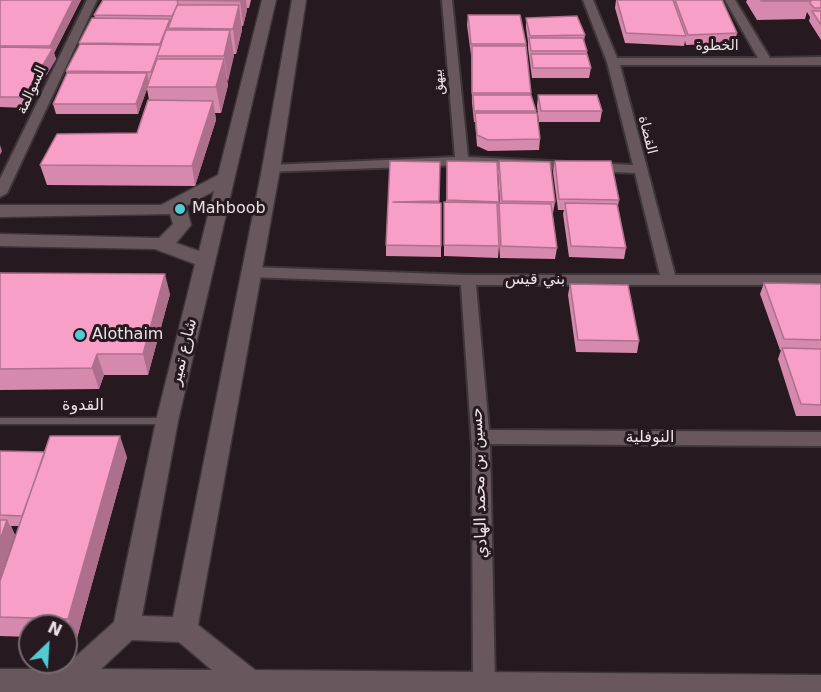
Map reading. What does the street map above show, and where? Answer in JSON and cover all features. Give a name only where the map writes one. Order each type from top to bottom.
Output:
[{"type":"street","name":"السوالمة","points":[[0,193],[92,0]]},
{"type":"street","name":"شارع تمير","points":[[126,628],[167,421],[228,177],[273,52],[269,0]]},
{"type":"street","points":[[184,630],[271,169],[273,52],[299,0]]},
{"type":"street","name":"بيهق","points":[[447,0],[462,161]]},
{"type":"street","name":"القضاة","points":[[588,0],[613,62],[669,280]]},
{"type":"street","points":[[730,0],[766,61]]},
{"type":"street","name":"الخطوة","points":[[613,62],[821,61]]},
{"type":"street","points":[[271,169],[462,161],[640,169]]},
{"type":"street","points":[[0,211],[164,210],[228,177]]},
{"type":"street","points":[[165,244],[183,225],[177,204]]},
{"type":"street","points":[[0,240],[165,244],[207,261]]},
{"type":"street","name":"بني قيس","points":[[250,272],[468,280],[821,280]]},
{"type":"street","name":"حسين بن محمد الهادي","points":[[468,280],[480,438],[484,685]]},
{"type":"street","name":"النوفلية","points":[[480,438],[821,439]]},
{"type":"street","points":[[67,683],[126,628],[184,630],[250,684]]},
{"type":"street","points":[[0,682],[821,688]]},
{"type":"lane","name":"القدوة","points":[[0,421],[167,421]]},
{"type":"building","points":[[0,0],[73,0],[50,46],[0,46]]},
{"type":"building","points":[[103,0],[177,0],[178,4],[172,16],[94,15]]},
{"type":"building","points":[[177,0],[240,0],[240,1]]},
{"type":"building","points":[[617,0],[673,0],[686,36],[626,33]]},
{"type":"building","points":[[675,0],[722,0],[737,33],[688,35]]},
{"type":"building","points":[[810,0],[811,1],[761,1]]},
{"type":"building","points":[[810,0],[821,0],[821,8],[814,8]]},
{"type":"building","points":[[177,5],[239,5],[233,29],[168,28]]},
{"type":"building","points":[[812,11],[821,11],[821,25]]},
{"type":"building","points":[[468,15],[520,15],[526,44],[471,44]]},
{"type":"building","points":[[577,16],[585,35],[530,36],[526,18]]},
{"type":"building","points":[[92,18],[170,19],[160,44],[79,43]]},
{"type":"building","points":[[166,30],[230,30],[224,56],[157,56]]},
{"type":"building","points":[[529,38],[583,38],[587,51],[531,51]]},
{"type":"building","points":[[80,44],[161,45],[151,72],[66,71]]},
{"type":"building","points":[[472,46],[526,46],[531,93],[472,93]]},
{"type":"building","points":[[0,47],[53,48],[24,97],[0,97]]},
{"type":"building","points":[[531,54],[587,54],[591,68],[533,68]]},
{"type":"building","points":[[157,59],[224,59],[216,87],[147,87]]},
{"type":"building","points":[[67,73],[147,73],[136,104],[53,104]]},
{"type":"building","points":[[473,95],[531,95],[536,111],[474,111]]},
{"type":"building","points":[[538,95],[597,95],[602,111],[541,111]]},
{"type":"building","points":[[148,100],[213,101],[192,166],[40,165],[57,134],[137,133]]},
{"type":"building","points":[[475,113],[537,113],[540,139],[488,140],[477,135]]},
{"type":"building","points":[[390,161],[440,162],[439,201],[393,202],[441,203],[441,246],[386,245]]},
{"type":"building","points":[[447,161],[497,162],[499,202],[447,200]]},
{"type":"building","points":[[499,161],[550,162],[555,202],[502,201]]},
{"type":"building","points":[[555,161],[611,161],[619,200],[559,199]]},
{"type":"building","points":[[444,202],[497,203],[499,246],[444,245]]},
{"type":"building","points":[[499,203],[551,204],[557,248],[501,246]]},
{"type":"building","points":[[565,203],[617,204],[626,248],[571,246]]},
{"type":"building","name":"Alothaim","points":[[0,273],[165,274],[143,354],[97,354],[92,368],[0,369]]},
{"type":"building","points":[[764,283],[821,284],[821,340],[784,339]]},
{"type":"building","points":[[570,284],[628,285],[639,341],[578,340]]},
{"type":"building","points":[[782,348],[821,349],[821,405],[801,404]]},
{"type":"building","points":[[50,436],[120,436],[69,614],[18,614],[18,618],[0,617],[0,581]]},
{"type":"building","points":[[0,451],[45,452],[22,516],[0,515]]},
{"type":"building","points":[[0,520],[7,520],[0,540]]},
{"type":"place","name":"Mahboob","points":[[180,209]]},
{"type":"place","name":"Alothaim","points":[[80,335]]}]
